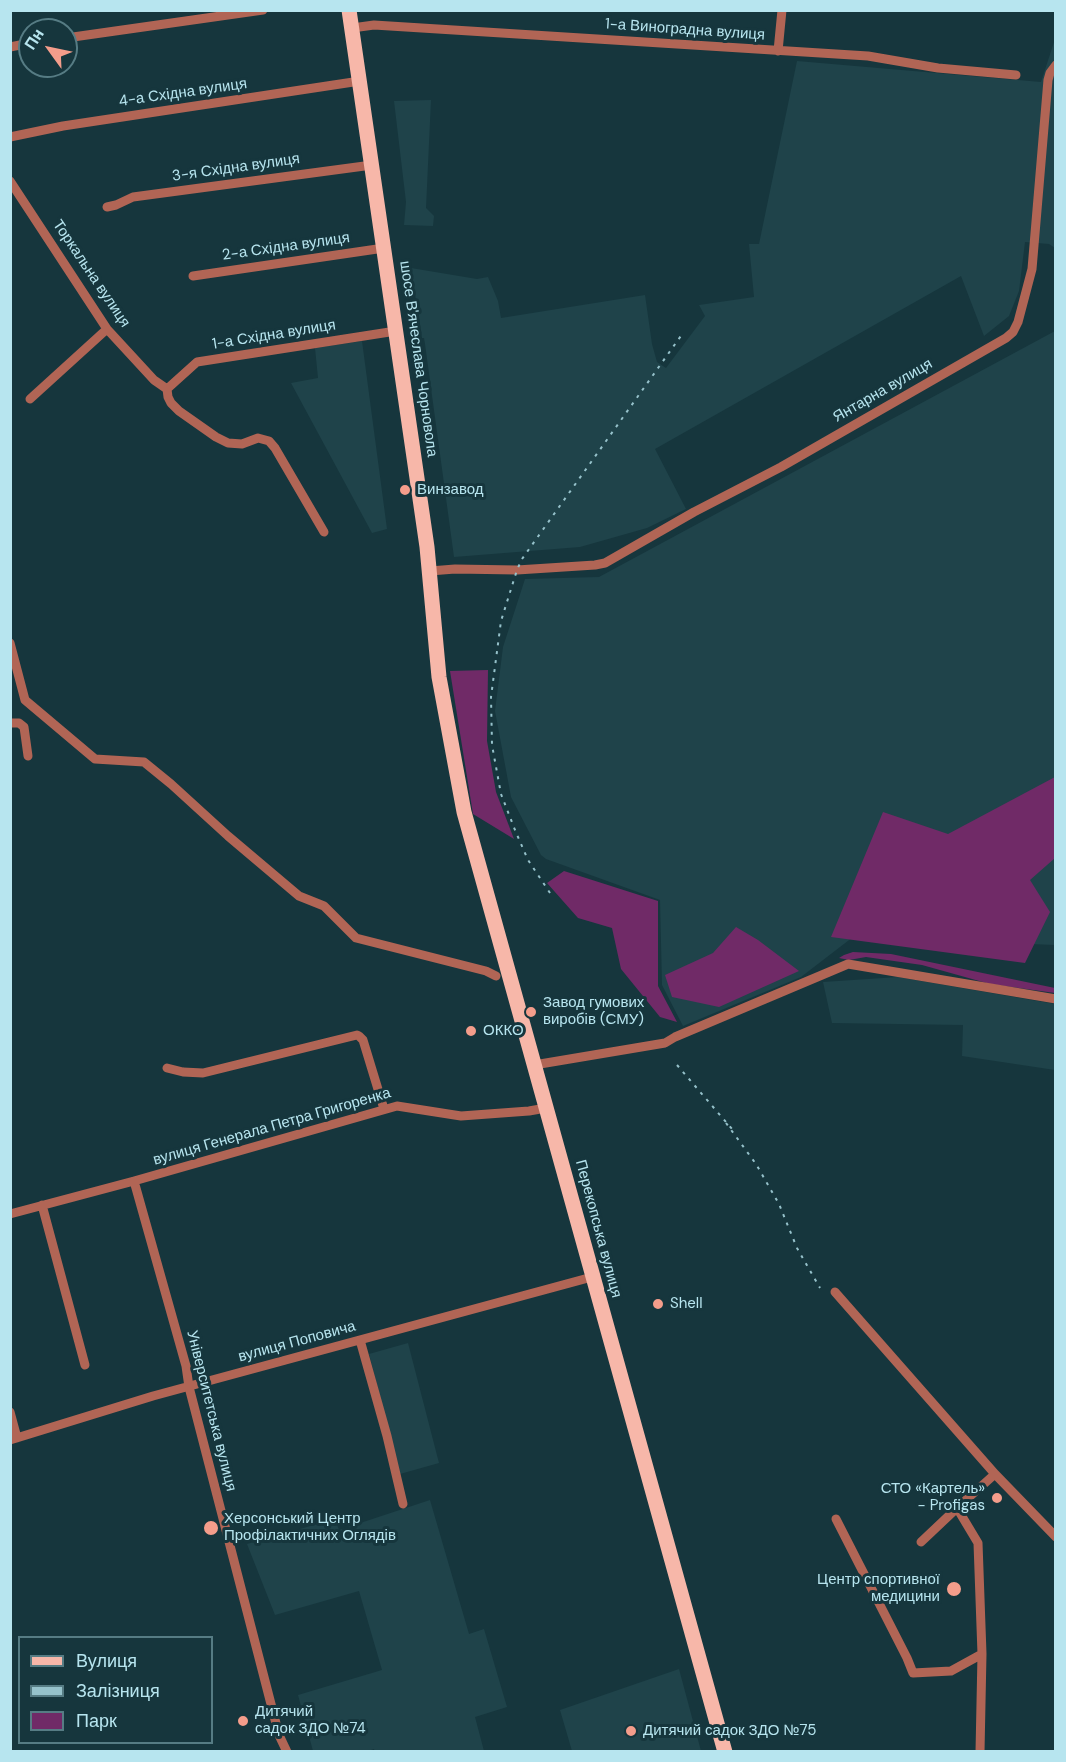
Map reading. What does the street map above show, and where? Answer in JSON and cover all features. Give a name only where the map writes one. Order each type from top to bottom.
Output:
[{"type":"main road","name":"шосе В'ячеслава Чорновола","points":[[349,10],[430,571],[437,662],[446,714]]},
{"type":"main road","name":"Перекопська вулиця","points":[[446,714],[464,812],[725,1752]]},
{"type":"street","points":[[78,36],[263,10]]},
{"type":"street","points":[[778,51],[782,10]]},
{"type":"street","name":"1-а Виноградна вулиця","points":[[352,28],[374,25],[868,56],[938,68],[1016,75]]},
{"type":"street","name":"Янтарна вулиця","points":[[430,571],[517,570],[605,563],[694,512],[781,467],[1006,338],[1013,332],[1018,322],[1032,269],[1048,80],[1056,65]]},
{"type":"street","name":"4-а Східна вулиця","points":[[10,137],[63,126],[360,81]]},
{"type":"street","name":"3-я Східна вулиця","points":[[107,207],[133,197],[372,165]]},
{"type":"street","name":"Торкальна вулиця","points":[[10,181],[107,329],[154,380],[167,389],[168,397],[179,411],[228,443],[242,444],[258,438],[269,441],[324,532]]},
{"type":"street","name":"2-а Східна вулиця","points":[[192,276],[384,248]]},
{"type":"street","points":[[30,399],[107,329]]},
{"type":"street","name":"1-а Східна вулиця","points":[[167,389],[197,362],[396,331]]},
{"type":"street","points":[[10,643],[25,700],[95,759],[144,762],[299,896],[324,906],[356,938],[486,971],[496,976]]},
{"type":"street","points":[[10,723],[19,723],[24,727],[28,756]]},
{"type":"street","points":[[534,1065],[665,1043],[848,964],[1056,999]]},
{"type":"street","points":[[167,1068],[203,1073],[357,1035],[363,1040],[384,1110]]},
{"type":"street","name":"вулиця Генерала Петра Григоренка","points":[[10,1214],[402,1106],[461,1116],[546,1108]]},
{"type":"street","name":"Університетська вулиця","points":[[134,1181],[186,1366],[189,1387],[279,1735],[287,1752]]},
{"type":"street","points":[[42,1205],[85,1365]]},
{"type":"street","name":"вулиця Поповича","points":[[14,1439],[113,1408],[592,1277]]},
{"type":"street","points":[[835,1292],[995,1474],[1056,1537]]},
{"type":"street","points":[[360,1340],[403,1504]]},
{"type":"street","points":[[10,1412],[14,1439]]},
{"type":"street","points":[[921,1542],[995,1474]]},
{"type":"street","points":[[957,1508],[978,1543],[982,1654],[980,1752]]},
{"type":"street","points":[[836,1519],[913,1673],[951,1671],[982,1654]]},
{"type":"shaded area","points":[[1055,39],[1055,248],[1049,244],[1025,242],[1019,291],[1009,316],[984,336],[961,276],[655,449],[686,509],[647,528],[580,547],[454,557],[425,344],[422,338],[411,268],[477,279],[488,277],[498,301],[501,318],[645,295],[657,362],[666,368],[705,316],[699,305],[754,297],[749,244],[759,244],[797,61],[1041,82]]},
{"type":"shaded area","points":[[431,100],[426,208],[434,216],[433,226],[404,225],[406,202],[394,101]]},
{"type":"shaded area","points":[[1055,331],[1055,945],[853,937],[801,977],[683,1026],[662,985],[660,900],[546,859],[541,855],[511,797],[495,711],[503,647],[525,579],[599,577]]},
{"type":"shaded area","points":[[362,341],[387,529],[372,533],[291,383],[318,378],[315,348]]},
{"type":"shaded area","points":[[898,977],[1055,1004],[1055,1070],[962,1056],[963,1025],[832,1023],[823,982]]},
{"type":"shaded area","points":[[408,1343],[439,1463],[400,1474],[369,1354]]},
{"type":"shaded area","points":[[430,1500],[469,1634],[484,1629],[507,1707],[475,1717],[484,1751],[375,1752],[374,1749],[365,1752],[313,1751],[298,1695],[382,1670],[359,1591],[275,1615],[247,1544],[335,1519],[339,1530]]},
{"type":"shaded area","name":"Дитячий садок ЗДО №75","points":[[679,1669],[701,1751],[572,1751],[560,1710]]},
{"type":"green space","points":[[488,670],[487,741],[496,792],[514,839],[473,814],[450,671]]},
{"type":"green space","points":[[1055,777],[1055,858],[1030,880],[1050,912],[1025,963],[831,937],[883,812],[948,834]]},
{"type":"green space","points":[[564,871],[658,901],[658,986],[677,1022],[660,1017],[621,969],[612,928],[578,918],[547,883]]},
{"type":"green space","points":[[736,927],[758,940],[799,971],[719,1007],[672,997],[665,975],[713,953]]},
{"type":"green space","points":[[853,952],[891,954],[1055,988],[1055,993],[990,984],[922,965],[866,957],[849,960],[839,958]]},
{"type":"railway","points":[[550,893],[528,860],[515,830],[501,794],[492,745],[491,697],[501,621],[522,559],[683,333]]},
{"type":"railway","points":[[677,1065],[732,1129]]},
{"type":"railway","points":[[726,1123],[756,1164],[779,1204],[797,1248],[820,1288]]},
{"type":"place","name":"Винзавод","points":[[405,490]]},
{"type":"place","name":"Завод гумових виробів (СМУ)","points":[[531,1012]]},
{"type":"place","name":"ОККО","points":[[471,1031]]},
{"type":"place","name":"Shell","points":[[658,1304]]},
{"type":"place","name":"СТО «Картель» - Profigas","points":[[997,1498]]},
{"type":"place","name":"Херсонський Центр Профілактичних Оглядів","points":[[211,1528]]},
{"type":"place","name":"Центр спортивної медицини","points":[[954,1589]]},
{"type":"place","name":"Дитячий садок ЗДО №74","points":[[243,1721]]},
{"type":"place","name":"Дитячий садок ЗДО №75","points":[[631,1731]]}]
